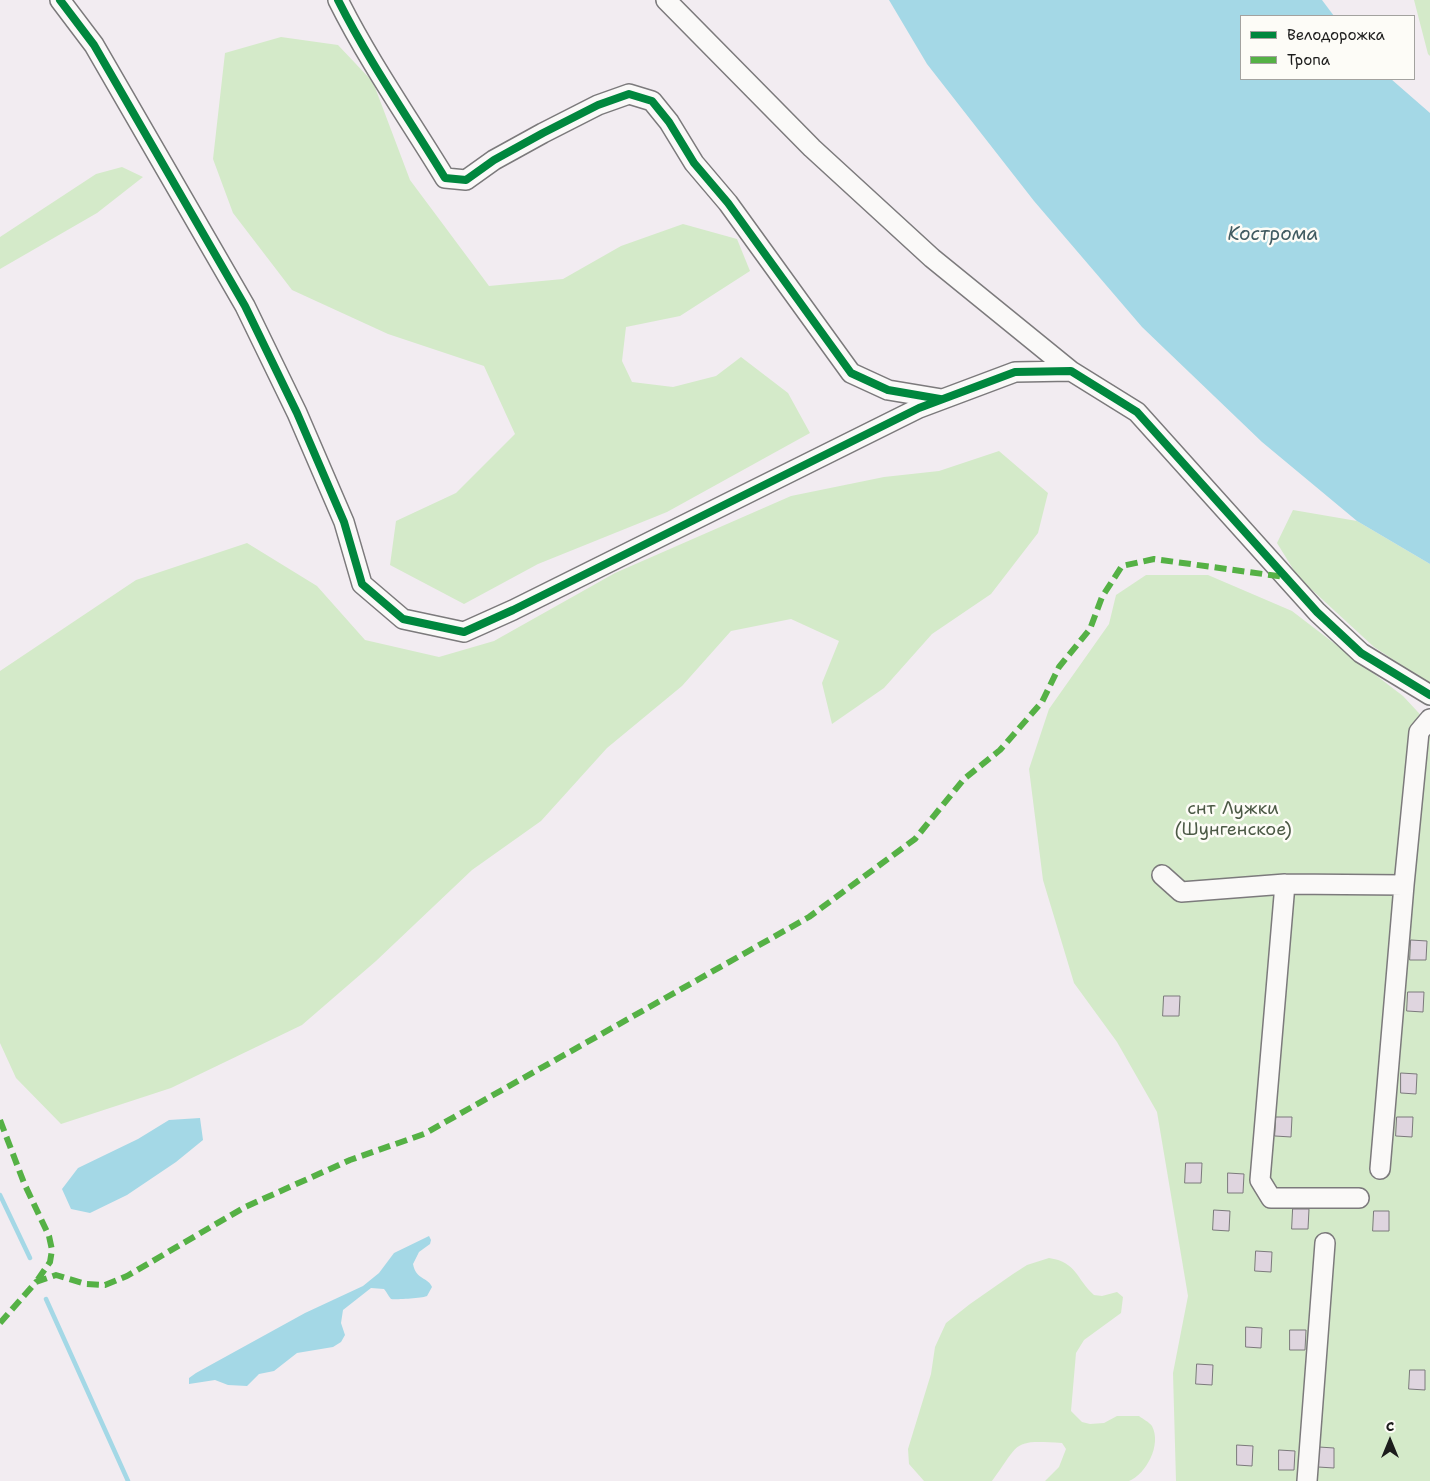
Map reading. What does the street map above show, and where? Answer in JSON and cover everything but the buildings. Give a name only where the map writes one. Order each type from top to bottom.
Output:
[{"type":"street","points":[[60,0],[94,44],[245,306],[297,413],[344,522],[362,584],[403,619],[464,632],[513,610],[920,408],[1015,372],[1070,371]]},
{"type":"street","points":[[338,0],[358,41],[403,108],[445,178],[466,180],[494,160],[598,105],[629,94],[652,101],[669,122],[694,163],[728,203],[851,373],[888,390],[943,399]]},
{"type":"street","points":[[666,0],[812,148],[932,258],[1070,371],[1136,412],[1317,612],[1361,654],[1430,695]]},
{"type":"street","points":[[1380,1169],[1419,732],[1430,719]]},
{"type":"street","points":[[1162,875],[1181,892],[1285,884],[1404,886]]},
{"type":"street","points":[[1285,884],[1260,1180],[1271,1198],[1359,1198]]},
{"type":"street","points":[[1307,1481],[1324,1243]]},
{"type":"green space","points":[[1414,0],[1430,0],[1430,56],[1428,54]]},
{"type":"green space","points":[[281,37],[338,45],[373,82],[410,180],[489,286],[563,279],[621,246],[683,224],[737,239],[750,271],[680,316],[626,327],[622,361],[632,382],[673,387],[716,376],[741,357],[788,393],[810,433],[667,512],[538,564],[464,604],[390,565],[396,521],[456,493],[515,434],[484,366],[388,334],[292,290],[233,213],[213,159],[225,53]]},
{"type":"green space","points":[[122,167],[143,177],[97,213],[0,269],[0,237],[96,174]]},
{"type":"green space","points":[[999,451],[1048,493],[1038,533],[991,594],[932,634],[884,688],[832,724],[822,683],[839,641],[791,619],[731,631],[682,686],[607,748],[541,821],[472,870],[376,961],[302,1025],[171,1088],[61,1124],[16,1078],[0,1043],[0,671],[136,580],[247,543],[317,586],[365,640],[439,657],[494,641],[615,573],[791,496],[884,477],[939,471]]},
{"type":"green space","points":[[1293,510],[1357,521],[1430,564],[1430,684],[1374,647],[1298,577],[1277,543]]},
{"type":"green space","name":"снт Лужки (Шунгенское)","points":[[1146,575],[1208,575],[1292,611],[1403,696],[1430,725],[1430,1481],[1176,1481],[1173,1373],[1188,1296],[1157,1112],[1117,1042],[1074,983],[1043,880],[1029,769],[1049,709],[1109,624],[1116,595]]},
{"type":"green space","points":[[1049,1258],[1058,1260],[1071,1267],[1094,1295],[1102,1296],[1117,1292],[1123,1297],[1121,1313],[1084,1340],[1076,1353],[1071,1411],[1082,1422],[1090,1424],[1104,1423],[1117,1416],[1139,1416],[1152,1426],[1155,1434],[1154,1450],[1151,1458],[1141,1472],[1129,1481],[1045,1481],[1059,1467],[1066,1449],[1062,1443],[1034,1442],[1025,1443],[1013,1451],[992,1481],[924,1481],[909,1464],[908,1449],[931,1374],[935,1347],[946,1323],[1027,1265]]},
{"type":"water","name":"Кострома","points":[[889,0],[1322,0],[1333,15],[1240,15],[1240,80],[1392,80],[1430,113],[1430,564],[1357,521],[1262,442],[1142,327],[1034,201],[927,64]]},
{"type":"water","points":[[200,1118],[203,1140],[176,1162],[127,1195],[90,1213],[71,1209],[62,1189],[78,1168],[138,1139],[169,1120]]},
{"type":"water","points":[[429,1236],[430,1244],[419,1252],[413,1264],[419,1276],[428,1281],[432,1287],[427,1296],[391,1299],[384,1289],[371,1288],[343,1310],[341,1323],[345,1335],[341,1342],[333,1347],[297,1353],[274,1371],[259,1374],[247,1386],[228,1385],[215,1380],[189,1384],[189,1378],[196,1373],[305,1313],[363,1286],[379,1273],[394,1253]]},
{"type":"waterway","points":[[0,1195],[30,1258]]},
{"type":"waterway","points":[[46,1299],[128,1481]]},
{"type":"marked path","points":[[0,1323],[36,1282],[56,1275],[86,1284],[105,1285],[127,1276],[245,1207],[350,1160],[424,1134],[809,917],[915,839],[964,779],[1000,750],[1042,702],[1059,667],[1090,629],[1102,597],[1122,566],[1154,559],[1285,577]]},
{"type":"marked path","points":[[0,1120],[24,1183],[49,1236],[52,1250],[50,1262],[36,1282]]},
{"type":"cycle path","points":[[60,0],[94,45],[245,306],[297,413],[344,522],[362,584],[403,619],[464,632],[513,610],[919,408],[1015,372],[1071,371],[1137,412],[1317,612],[1361,653],[1430,695]]},
{"type":"cycle path","points":[[338,0],[376,68],[445,178],[466,180],[494,160],[598,105],[629,94],[652,101],[669,122],[694,163],[728,203],[851,373],[888,390],[940,399]]}]
